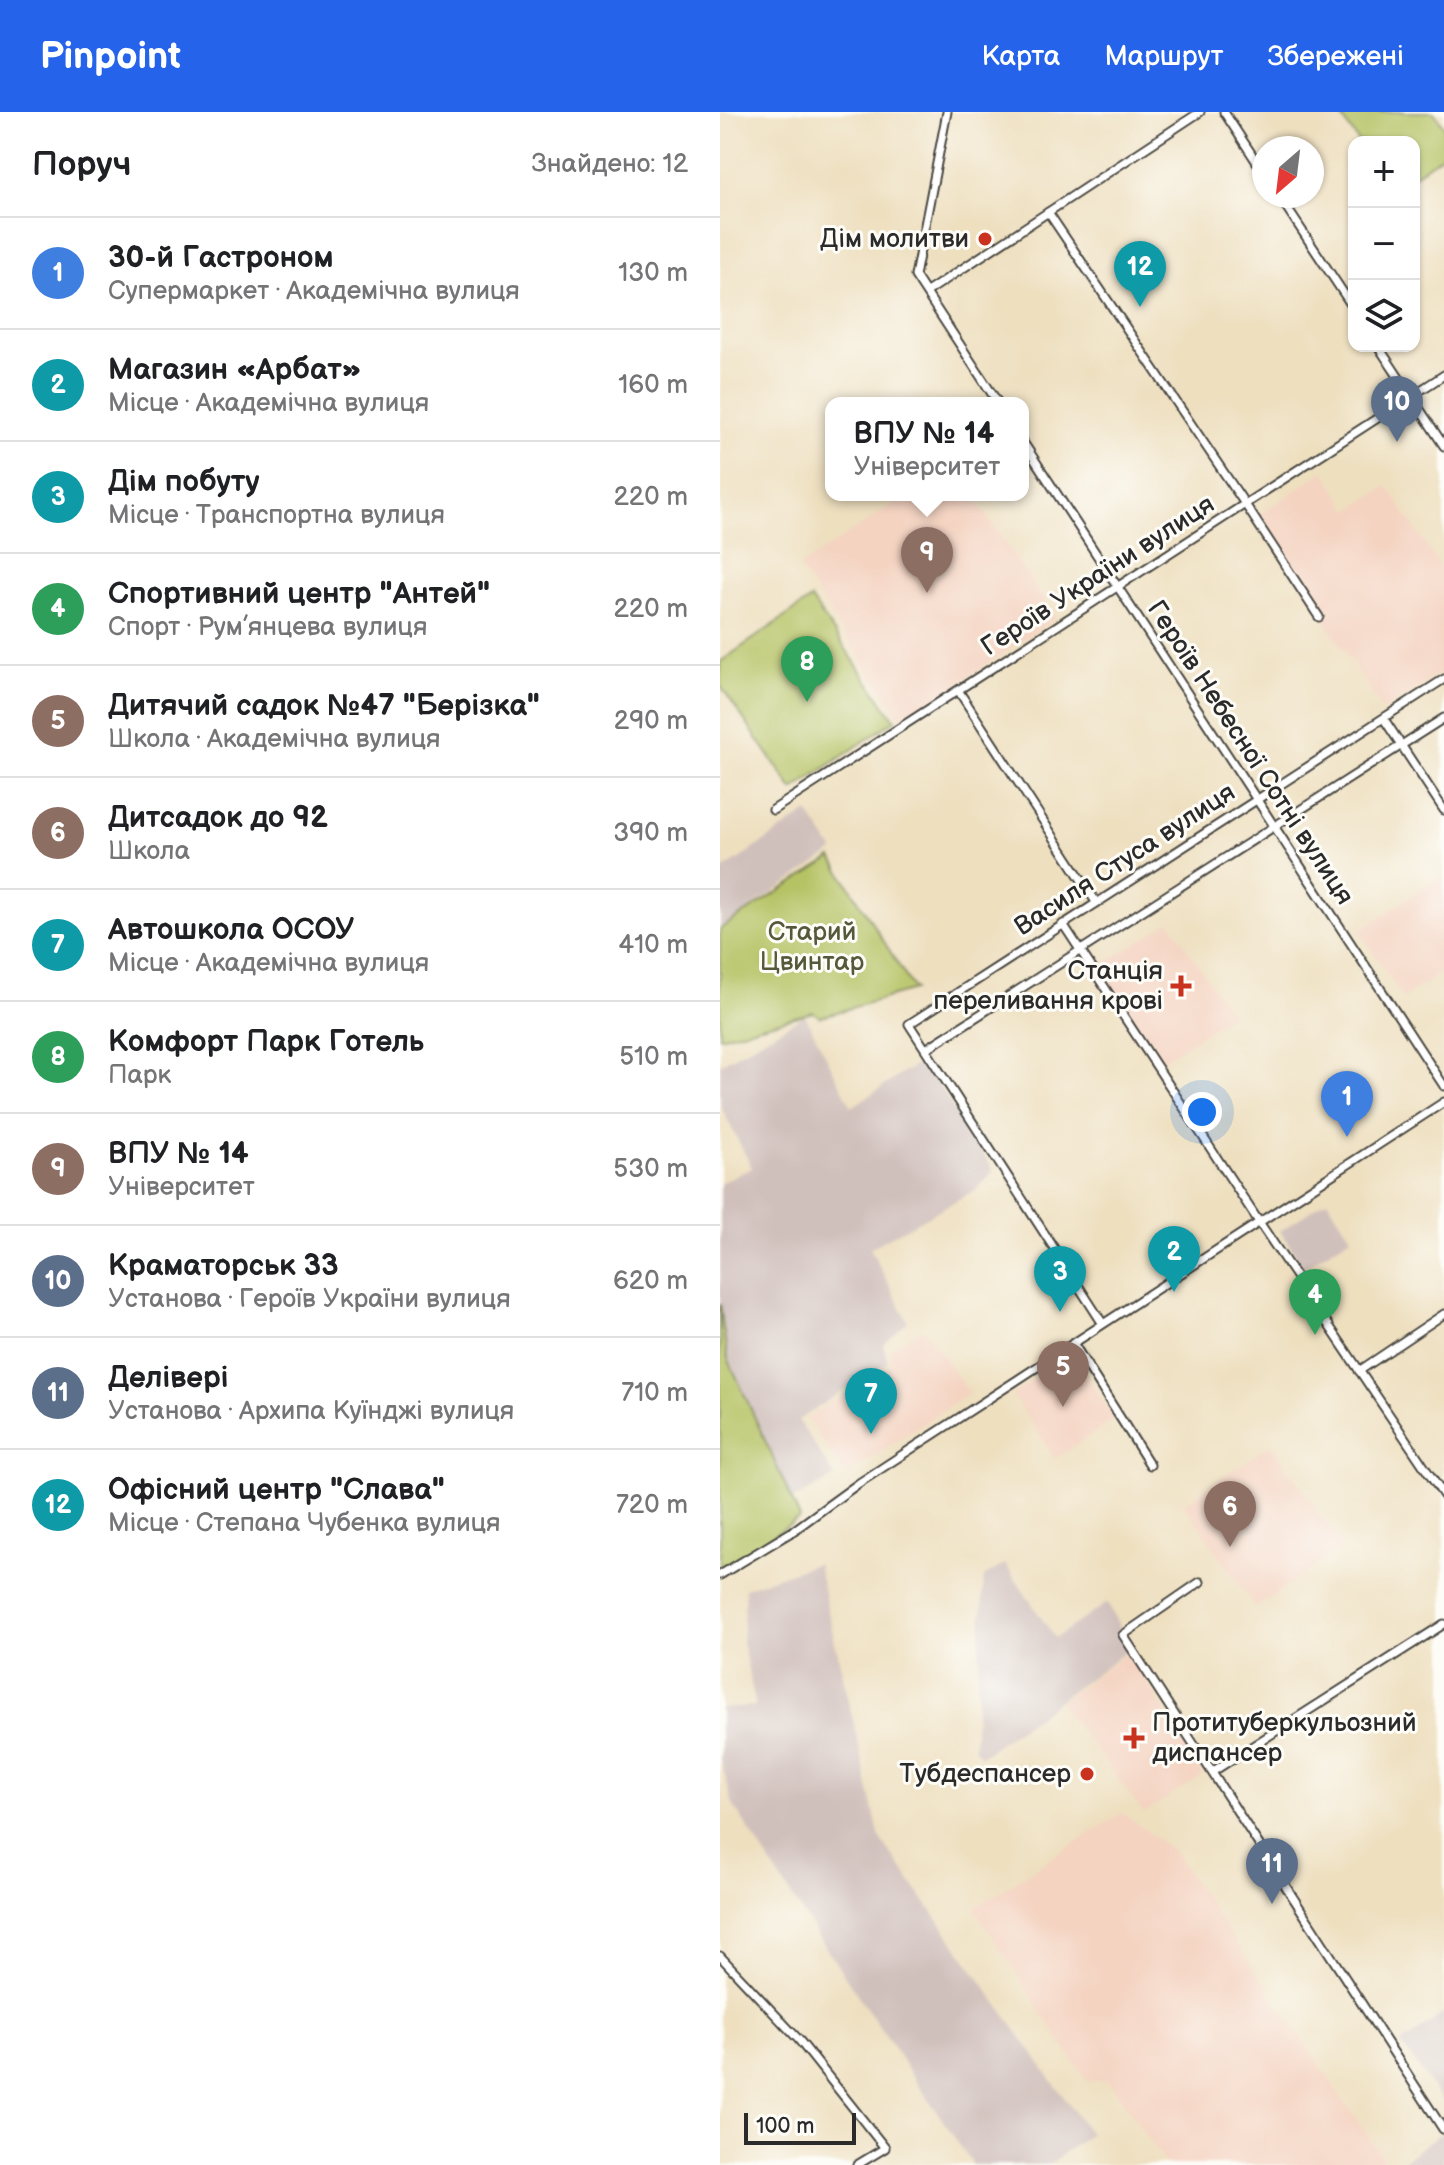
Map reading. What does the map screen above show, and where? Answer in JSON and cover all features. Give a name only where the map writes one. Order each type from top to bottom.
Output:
[{"type":"street","points":[[947,112],[915,276],[994,397]]},
{"type":"street","points":[[927,292],[1200,112]]},
{"type":"street","points":[[1224,112],[1252,155]]},
{"type":"street","points":[[1287,208],[1348,300]]},
{"type":"street","points":[[1048,212],[1319,617]]},
{"type":"street","points":[[1382,352],[1444,446]]},
{"type":"street","name":"Героїв України вулиця","points":[[773,810],[1444,375]]},
{"type":"street","name":"Героїв Небесної Сотні вулиця","points":[[1029,451],[1444,1086]]},
{"type":"street","name":"Василя Стуса вулиця","points":[[1444,679],[909,1024],[926,1049],[1444,718]]},
{"type":"street","points":[[958,690],[1096,902]]},
{"type":"street","points":[[1384,719],[1444,810]]},
{"type":"street","points":[[1063,924],[1444,1496]]},
{"type":"street","points":[[926,1049],[1103,1324]]},
{"type":"street","points":[[720,1575],[1444,1102]]},
{"type":"street","points":[[1359,1371],[1444,1314]]},
{"type":"street","points":[[1073,1343],[1150,1465]]},
{"type":"street","points":[[1200,1582],[1123,1635],[1443,2129]]},
{"type":"street","points":[[1212,1772],[1444,1624]]},
{"type":"street","points":[[720,1956],[799,2040],[885,2148],[857,2165]]},
{"type":"shaded area","points":[[1324,471],[1349,511],[1387,486],[1444,572],[1444,672],[1383,711],[1257,516]]},
{"type":"shaded area","points":[[898,501],[977,501],[1056,618],[903,721],[799,567]]},
{"type":"shaded area","points":[[808,812],[834,851],[720,929],[720,872]]},
{"type":"shaded area","points":[[1444,875],[1444,971],[1403,998],[1359,931]]},
{"type":"shaded area","points":[[1170,921],[1231,1015],[1161,1062],[1098,968]]},
{"type":"shaded area","points":[[805,1015],[852,1107],[923,1060],[994,1171],[977,1189],[870,1248],[908,1322],[883,1345],[888,1362],[798,1420],[835,1477],[792,1500],[727,1356],[720,1304],[720,1183],[752,1168],[720,1105],[720,1064]]},
{"type":"shaded area","points":[[1327,1200],[1351,1237],[1304,1267],[1280,1231]]},
{"type":"shaded area","points":[[923,1328],[969,1393],[846,1475],[807,1418],[890,1364],[890,1349]]},
{"type":"shaded area","points":[[1072,1354],[1115,1419],[1055,1459],[1012,1394]]},
{"type":"shaded area","points":[[1271,1444],[1343,1548],[1255,1608],[1184,1504]]},
{"type":"shaded area","points":[[817,1563],[880,1838],[1090,2134],[1048,2165],[973,2165],[733,1805],[720,1758],[720,1708],[756,1706],[742,1642],[745,1588]]},
{"type":"shaded area","points":[[1005,1564],[1055,1638],[1107,1603],[1131,1648],[981,1756],[974,1748],[984,1577]]},
{"type":"shaded area","name":"Протитуберкульозний диспансер","points":[[1129,1651],[1203,1775],[1144,1813],[1059,1702]]},
{"type":"shaded area","points":[[1122,1813],[1173,1851],[1388,2165],[1166,2165],[1108,2080],[1087,2082],[974,1908]]},
{"type":"shaded area","points":[[1444,2013],[1444,2103],[1401,2044]]},
{"type":"shaded area","points":[[1444,2131],[1444,2165],[1397,2165]]},
{"type":"green space","points":[[1338,112],[1434,112],[1444,127],[1444,154],[1420,171],[1420,136],[1355,136]]},
{"type":"green space","points":[[811,599],[895,720],[793,790],[720,685],[720,662]]},
{"type":"green space","name":"Старий Цвинтар","points":[[832,858],[914,990],[820,1017],[813,1012],[720,1037],[720,929]]},
{"type":"green space","points":[[720,1304],[727,1356],[800,1518],[720,1569]]},
{"type":"place","name":"Дім молитви","points":[[985,239]]},
{"type":"place","name":"Офісний центр \"Слава\"","points":[[1140,307]]},
{"type":"place","name":"Краматорськ 33","points":[[1397,442]]},
{"type":"place","name":"ВПУ № 14","points":[[927,593]]},
{"type":"place","name":"Комфорт Парк Готель","points":[[807,702]]},
{"type":"place","name":"Станція переливання крові","points":[[1181,986]]},
{"type":"place","name":"30-й Гастроном","points":[[1347,1137]]},
{"type":"place","name":"Магазин «Арбат»","points":[[1174,1292]]},
{"type":"place","name":"Дім побуту","points":[[1060,1312]]},
{"type":"place","name":"Спортивний центр \"Антей\"","points":[[1315,1335]]},
{"type":"place","name":"Дитячий садок №47 \"Берізка\"","points":[[1063,1407]]},
{"type":"place","name":"Автошкола ОСОУ","points":[[871,1434]]},
{"type":"place","name":"Дитсадок до 92","points":[[1230,1547]]},
{"type":"place","name":"Протитуберкульозний диспансер","points":[[1134,1738]]},
{"type":"place","name":"Тубдеспансер","points":[[1087,1774]]},
{"type":"place","name":"Делівері","points":[[1272,1904]]}]
